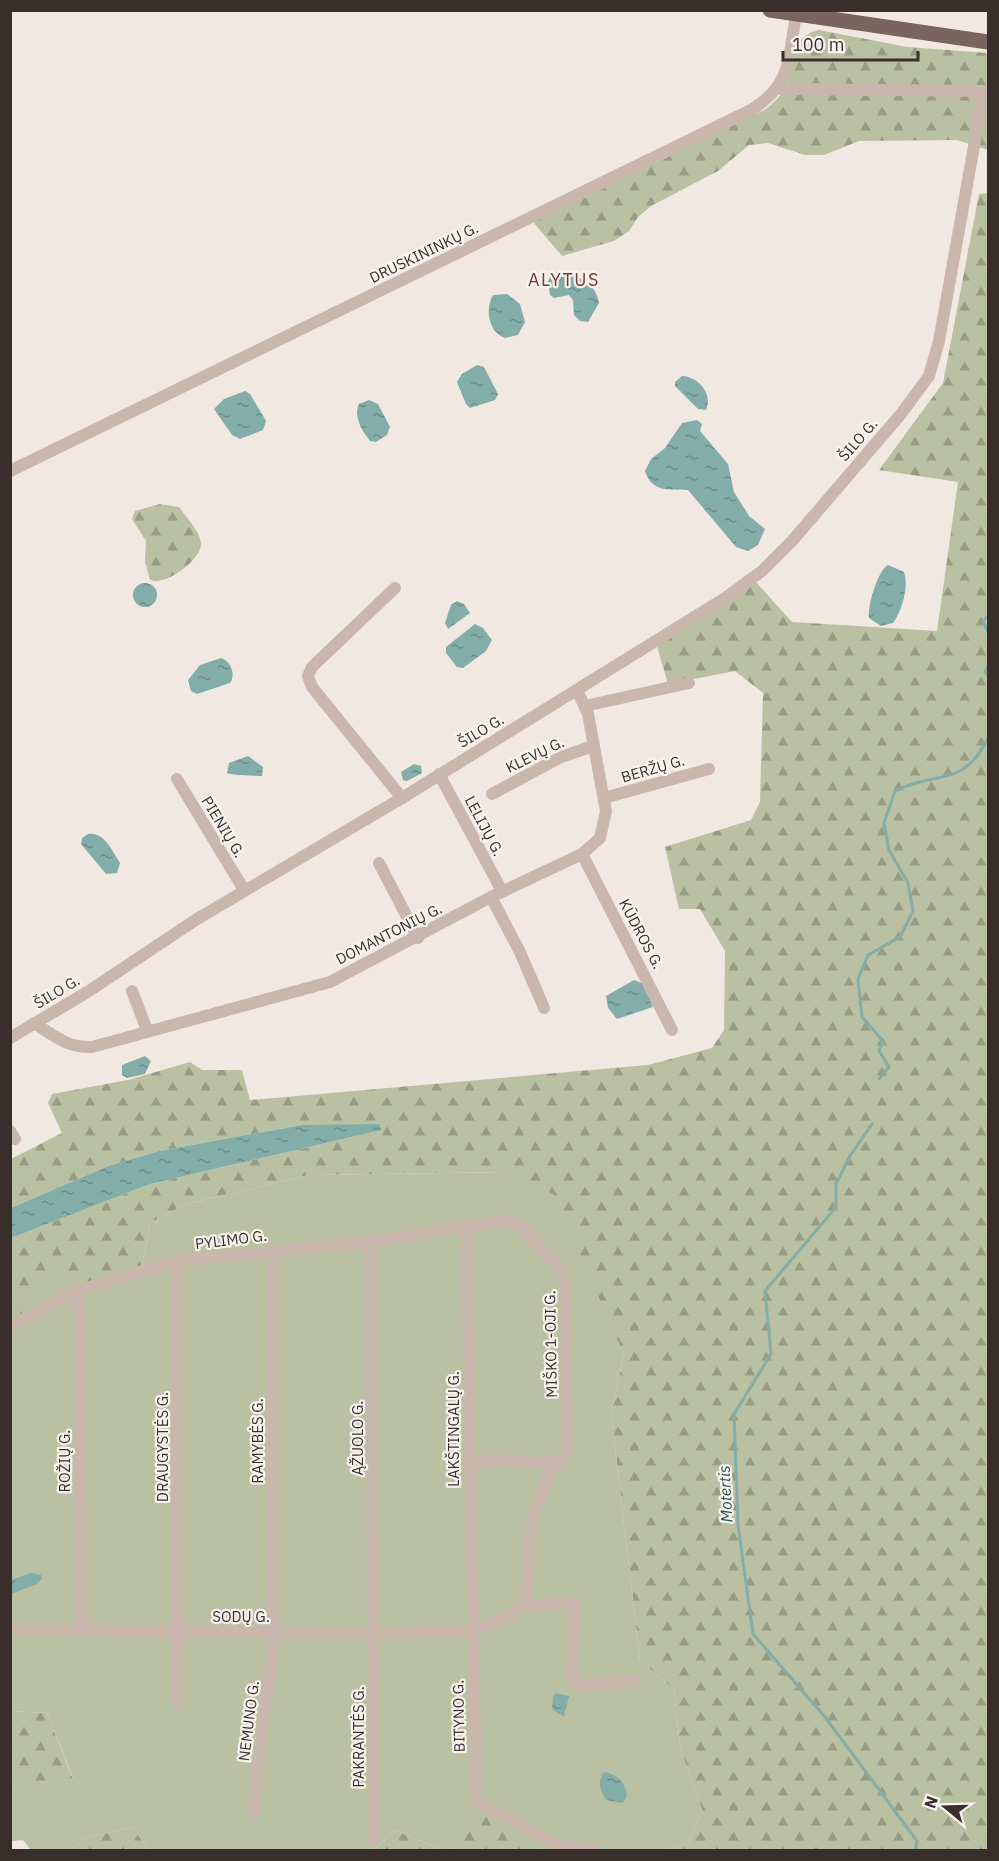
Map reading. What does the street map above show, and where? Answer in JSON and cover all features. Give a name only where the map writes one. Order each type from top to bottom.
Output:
[{"type":"main road","points":[[770,10],[981,41]]},
{"type":"street","points":[[778,89],[786,69],[796,15]]},
{"type":"street","name":"DRUSKININKŲ G.","points":[[10,471],[751,110],[778,89]]},
{"type":"street","name":"ŠILO G.","points":[[10,1038],[89,991],[244,891],[402,798],[725,598],[762,570],[792,541],[900,414],[929,376],[939,341],[982,92],[778,89]]},
{"type":"street","points":[[395,588],[312,667],[308,676],[312,687],[402,798]]},
{"type":"street","points":[[585,706],[689,683]]},
{"type":"street","name":"DOMANTONIŲ G.","points":[[34,1023],[67,1044],[92,1047],[147,1030],[330,982],[418,938],[497,894],[582,854],[600,838],[603,831],[604,798],[585,706],[577,690]]},
{"type":"street","name":"KLEVŲ G.","points":[[492,794],[561,757],[593,746]]},
{"type":"street","name":"BERŽŲ G.","points":[[604,798],[710,769]]},
{"type":"street","name":"LELIJŲ G.","points":[[439,774],[497,894],[544,1008]]},
{"type":"street","name":"PIENIŲ G.","points":[[177,779],[244,891]]},
{"type":"street","name":"KŪDROS G.","points":[[582,854],[672,1029]]},
{"type":"street","points":[[379,863],[418,938]]},
{"type":"street","points":[[132,991],[147,1030]]},
{"type":"street","name":"MIŠKO 1-OJI G.","points":[[467,1227],[507,1220],[518,1224],[563,1271],[566,1287],[567,1452],[558,1461],[534,1513],[524,1605]]},
{"type":"street","name":"PYLIMO G.","points":[[10,1327],[73,1292],[177,1261],[371,1242],[467,1227]]},
{"type":"street","name":"LAKŠTINGALŲ G.","points":[[467,1227],[472,1631]]},
{"type":"street","name":"ĄŽUOLO G.","points":[[371,1242],[374,1633]]},
{"type":"street","name":"RAMYBĖS G.","points":[[273,1250],[274,1632]]},
{"type":"street","name":"DRAUGYSTĖS G.","points":[[177,1261],[178,1703]]},
{"type":"street","name":"ROŽIŲ G.","points":[[73,1292],[79,1303],[81,1630]]},
{"type":"street","points":[[469,1464],[488,1460],[558,1461]]},
{"type":"street","points":[[472,1631],[508,1617],[524,1605],[573,1603],[572,1677],[578,1685],[635,1681]]},
{"type":"street","name":"SODŲ G.","points":[[10,1630],[374,1633],[472,1631]]},
{"type":"street","name":"BITYNO G.","points":[[472,1631],[476,1801],[557,1845],[593,1851]]},
{"type":"street","name":"NEMUNO G.","points":[[253,1812],[274,1632]]},
{"type":"street","name":"PAKRANTĖS G.","points":[[374,1633],[374,1841]]},
{"type":"green space","points":[[819,30],[907,47],[988,53],[988,150],[957,140],[859,141],[824,155],[805,155],[768,143],[749,145],[718,171],[651,206],[638,217],[629,231],[614,241],[562,256],[533,222],[766,109],[778,98],[785,87],[795,51],[803,38]]},
{"type":"green space","points":[[988,193],[988,1850],[668,1850],[688,1843],[702,1810],[680,1747],[674,1690],[640,1660],[611,1414],[624,1354],[508,1172],[309,1175],[187,1204],[150,1223],[142,1265],[72,1290],[11,1320],[11,1238],[150,1184],[382,1130],[302,1125],[159,1151],[108,1166],[11,1208],[11,1159],[62,1133],[48,1103],[52,1094],[128,1080],[190,1062],[202,1070],[242,1070],[250,1100],[648,1065],[712,1048],[724,1030],[725,951],[700,909],[679,909],[665,847],[751,820],[760,802],[763,693],[735,671],[668,684],[656,643],[755,581],[792,622],[937,631],[958,482],[879,470],[943,383],[979,194]]},
{"type":"green space","points":[[160,504],[179,507],[195,529],[201,543],[196,556],[182,570],[157,581],[150,580],[145,562],[146,541],[132,519],[135,511]]},
{"type":"green space","points":[[509,1172],[553,1194],[624,1354],[611,1414],[640,1660],[674,1690],[680,1747],[702,1810],[688,1843],[668,1850],[545,1850],[482,1812],[453,1850],[442,1850],[395,1830],[374,1850],[148,1850],[133,1827],[77,1840],[82,1850],[31,1850],[23,1840],[11,1841],[11,1789],[73,1778],[47,1713],[11,1711],[10,1320],[22,1313],[19,1297],[57,1273],[72,1290],[142,1265],[150,1223],[187,1204],[309,1175]]},
{"type":"green space","points":[[11,1711],[47,1713],[73,1779],[11,1789]]},
{"type":"green space","points":[[482,1811],[545,1850],[453,1850]]},
{"type":"green space","points":[[133,1827],[148,1850],[82,1850],[77,1840]]},
{"type":"green space","points":[[395,1830],[442,1850],[374,1850]]},
{"type":"water","points":[[552,275],[578,278],[594,289],[599,303],[588,322],[580,321],[574,315],[573,300],[569,295],[554,298],[550,295],[548,281]]},
{"type":"water","points":[[507,294],[520,304],[525,322],[518,335],[505,338],[495,331],[490,320],[489,307],[493,295]]},
{"type":"water","points":[[477,365],[484,367],[498,394],[495,400],[470,408],[457,382],[462,374]]},
{"type":"water","points":[[682,376],[694,379],[703,387],[708,398],[706,410],[698,409],[675,386],[675,382]]},
{"type":"water","points":[[245,391],[250,394],[266,421],[263,430],[240,439],[232,435],[214,409],[224,399]]},
{"type":"water","points":[[369,400],[378,404],[390,427],[387,435],[376,442],[370,441],[361,428],[357,413],[359,404]]},
{"type":"water","points":[[697,420],[702,424],[700,431],[728,464],[734,492],[749,516],[765,529],[758,545],[748,551],[736,547],[688,490],[657,486],[648,478],[645,471],[651,459],[665,448],[682,423]]},
{"type":"water","points":[[888,565],[904,572],[905,591],[902,605],[893,623],[881,626],[869,618],[869,612],[871,597],[877,581]]},
{"type":"water","points":[[145,583],[153,587],[157,595],[153,603],[145,607],[137,603],[133,595],[137,587]]},
{"type":"water","points":[[457,601],[464,604],[470,613],[448,629],[445,623],[451,605]]},
{"type":"water","points":[[475,624],[483,628],[492,640],[486,651],[463,668],[457,667],[446,653],[446,647]]},
{"type":"water","points":[[221,658],[232,669],[233,676],[230,683],[197,694],[191,691],[188,680],[200,665]]},
{"type":"water","points":[[248,756],[263,767],[262,776],[227,773],[229,763]]},
{"type":"water","points":[[414,764],[421,766],[422,773],[407,781],[403,780],[401,772]]},
{"type":"water","points":[[88,834],[99,836],[107,843],[120,863],[117,873],[106,874],[81,844],[82,838]]},
{"type":"water","points":[[634,980],[644,984],[653,1007],[617,1019],[608,1008],[606,996]]},
{"type":"water","points":[[145,1056],[151,1061],[145,1074],[127,1078],[122,1075],[122,1065]]},
{"type":"water","points":[[379,1124],[382,1130],[150,1184],[11,1238],[11,1208],[108,1166],[159,1151],[302,1125]]},
{"type":"water","points":[[31,1573],[41,1575],[42,1579],[37,1584],[11,1594],[11,1580]]},
{"type":"water","points":[[556,1693],[569,1696],[564,1717],[552,1709],[553,1696]]},
{"type":"water","points":[[604,1772],[617,1777],[623,1783],[627,1796],[623,1803],[606,1800],[600,1786]]},
{"type":"waterway","name":"Motertis","points":[[988,616],[983,621],[988,632]]},
{"type":"waterway","name":"Motertis","points":[[988,666],[985,672],[988,676]]},
{"type":"waterway","name":"Motertis","points":[[879,1079],[889,1067],[879,1051],[883,1041],[862,1017],[858,979],[868,955],[900,937],[913,911],[908,883],[889,850],[884,823],[895,791],[958,772],[969,765],[979,754],[988,738]]},
{"type":"waterway","name":"Motertis","points":[[872,1124],[850,1156],[836,1184],[836,1207],[765,1291],[771,1354],[734,1414],[738,1525],[753,1634],[825,1717],[917,1841],[916,1850]]},
{"type":"district","name":"ALYTUS","points":[[564,280]]}]
